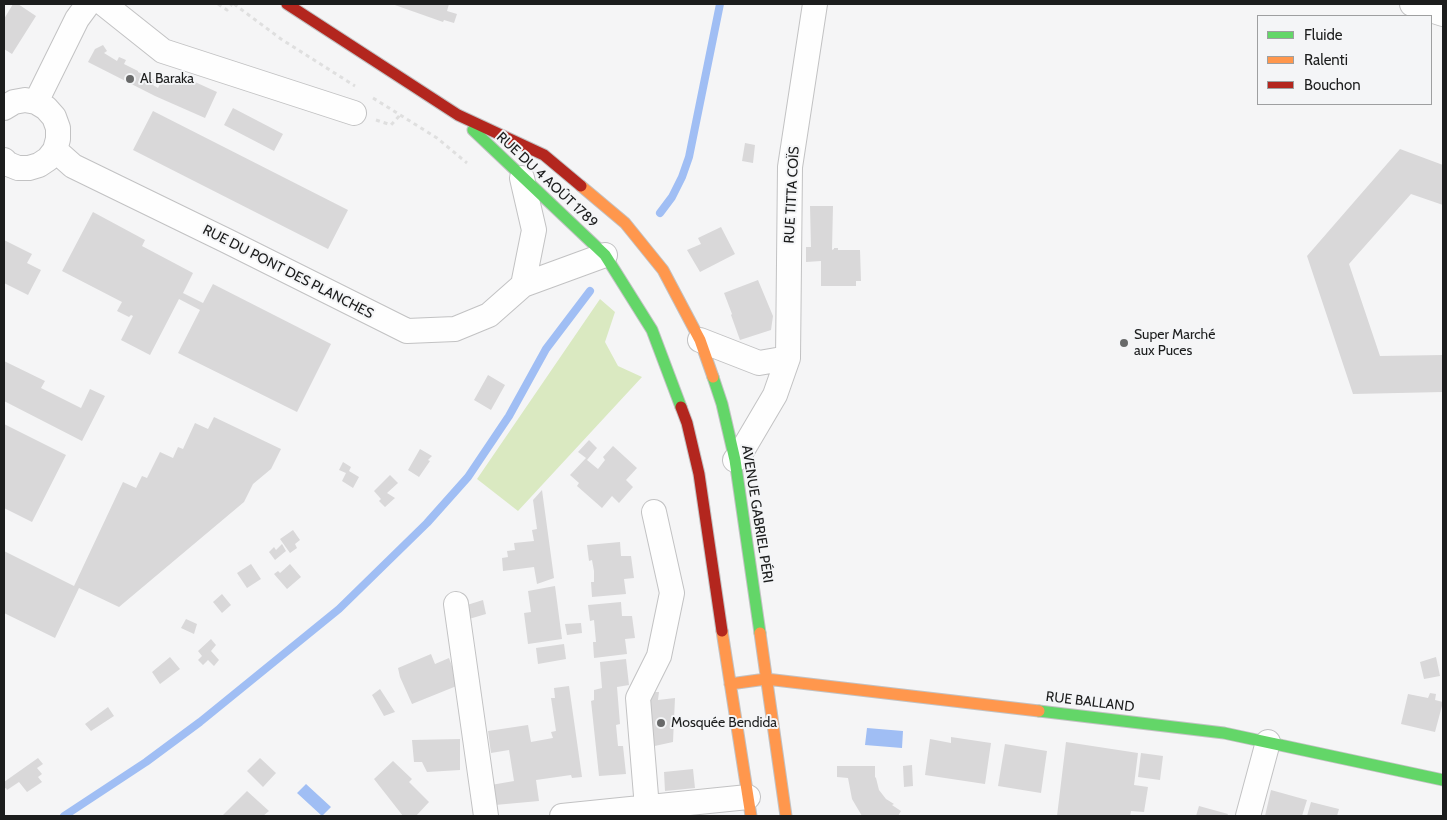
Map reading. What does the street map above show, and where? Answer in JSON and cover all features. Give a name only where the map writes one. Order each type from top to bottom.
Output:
[{"type":"main road","name":"RUE DU 4 AOÛT 1789","points":[[287,4],[458,115],[544,155],[625,223],[637,238]]},
{"type":"main road","name":"RUE DU 4 AOÛT 1789","points":[[458,115],[609,262]]},
{"type":"main road","name":"AVENUE GABRIEL PÉRI","points":[[637,238],[663,270],[700,340],[722,404],[735,460],[786,816]]},
{"type":"main road","points":[[609,262],[652,330],[687,423],[699,474],[730,684],[754,807]]},
{"type":"main road","name":"RUE BALLAND","points":[[730,684],[766,679],[1224,732],[1443,780]]},
{"type":"street","points":[[36,102],[77,18],[88,4]]},
{"type":"street","points":[[104,4],[163,51],[361,104]]},
{"type":"street","name":"RUE TITTA COÏS","points":[[735,460],[775,395],[788,358],[790,167],[815,4]]},
{"type":"street","points":[[1412,4],[1443,14]]},
{"type":"street","points":[[4,108],[14,102],[25,100],[36,102],[46,108],[54,117],[58,128],[55,150],[48,159],[39,165],[29,168],[18,168],[4,160]]},
{"type":"street","name":"RUE DU PONT DES PLANCHES","points":[[55,150],[73,166],[407,331],[455,329],[489,315],[523,285],[609,262]]},
{"type":"street","points":[[522,178],[534,230],[523,285]]},
{"type":"street","points":[[700,340],[760,363],[788,358]]},
{"type":"street","points":[[647,808],[638,698],[659,656],[672,593],[654,512]]},
{"type":"street","points":[[456,604],[486,816]]},
{"type":"street","points":[[1248,816],[1268,742]]},
{"type":"street","points":[[562,816],[647,808],[754,807]]},
{"type":"path","points":[[218,4],[227,10],[233,4],[281,39],[360,90]]},
{"type":"path","points":[[361,104],[437,138],[473,168]]},
{"type":"green space","points":[[600,299],[615,312],[605,342],[618,366],[642,377],[518,511],[477,479]]},
{"type":"water","points":[[867,728],[903,731],[902,748],[865,745]]},
{"type":"water","points":[[306,784],[331,807],[322,816],[297,793]]},
{"type":"building","points":[[13,4],[18,4],[36,16],[12,54],[4,49],[4,19]]},
{"type":"building","points":[[392,4],[449,4],[447,11],[457,14],[454,23],[444,20],[443,22]]},
{"type":"building","points":[[103,45],[107,51],[104,53],[117,61],[119,57],[126,60],[124,64],[155,80],[153,85],[158,88],[163,78],[176,84],[178,80],[184,77],[217,92],[205,118],[155,96],[88,62],[95,49]]},
{"type":"building","points":[[233,108],[283,134],[274,151],[224,125]]},
{"type":"building","points":[[153,111],[348,210],[328,249],[133,150]]},
{"type":"building","points":[[745,143],[755,145],[753,163],[742,161]]},
{"type":"building","points":[[1400,149],[1443,165],[1443,205],[1411,194],[1349,264],[1380,356],[1443,355],[1443,392],[1353,394],[1307,256]]},
{"type":"building","points":[[810,206],[833,206],[832,250],[838,248],[838,250],[860,250],[861,281],[856,281],[856,286],[821,286],[821,261],[806,262],[806,247],[811,247]]},
{"type":"building","points":[[93,212],[145,240],[142,246],[193,273],[183,293],[203,303],[213,284],[331,344],[297,412],[178,353],[200,310],[179,299],[150,355],[121,340],[133,316],[129,317],[117,311],[122,302],[62,271]]},
{"type":"building","points":[[721,227],[735,254],[700,272],[687,250],[701,244],[698,238]]},
{"type":"building","points":[[4,240],[32,254],[27,263],[41,270],[28,295],[4,283]]},
{"type":"building","points":[[758,280],[773,316],[771,330],[740,340],[724,293]]},
{"type":"building","points":[[4,361],[45,381],[41,388],[81,408],[90,389],[105,396],[82,441],[4,401]]},
{"type":"building","points":[[488,375],[505,385],[491,410],[474,400]]},
{"type":"building","points":[[214,417],[281,449],[271,469],[253,484],[244,502],[119,607],[79,588],[55,638],[4,613],[4,551],[74,586],[123,482],[136,488],[142,476],[147,478],[160,452],[173,458],[178,447],[183,449],[195,423],[208,429]]},
{"type":"building","points":[[4,424],[66,455],[32,522],[4,508]]},
{"type":"building","points":[[589,440],[597,448],[587,460],[598,469],[605,460],[603,457],[613,446],[637,468],[626,480],[633,487],[619,503],[612,496],[602,508],[577,486],[579,483],[570,475],[586,458],[578,452]]},
{"type":"building","points":[[420,449],[432,456],[419,477],[408,470]]},
{"type":"building","points":[[343,462],[351,467],[349,471],[359,477],[353,488],[342,481],[346,473],[339,470]]},
{"type":"building","points":[[390,475],[398,483],[387,493],[395,498],[385,507],[379,501],[381,499],[374,491]]},
{"type":"building","points":[[542,490],[554,578],[537,584],[534,567],[503,571],[502,558],[508,557],[507,551],[515,550],[514,543],[534,541],[532,530],[537,529],[533,500]]},
{"type":"building","points":[[293,530],[300,540],[295,544],[297,548],[290,553],[280,539]]},
{"type":"building","points":[[620,542],[621,556],[631,556],[634,578],[624,579],[626,594],[592,597],[591,582],[594,582],[594,571],[592,560],[589,561],[587,545]]},
{"type":"building","points":[[282,544],[286,551],[275,560],[269,552],[274,547],[276,550]]},
{"type":"building","points":[[251,564],[261,579],[247,588],[237,573]]},
{"type":"building","points":[[290,564],[301,577],[287,589],[274,574],[278,571],[280,573]]},
{"type":"building","points":[[555,586],[562,639],[528,644],[524,613],[531,612],[528,591]]},
{"type":"building","points":[[222,594],[231,605],[222,613],[213,602]]},
{"type":"building","points":[[483,600],[486,614],[469,619],[467,605]]},
{"type":"building","points":[[621,602],[622,616],[632,616],[635,638],[625,639],[627,654],[594,658],[593,642],[596,642],[594,620],[590,621],[588,605]]},
{"type":"building","points":[[186,619],[197,624],[194,634],[181,628]]},
{"type":"building","points":[[581,623],[582,633],[567,635],[565,624]]},
{"type":"building","points":[[211,639],[216,645],[211,651],[219,660],[214,666],[208,660],[203,665],[198,660],[202,656],[198,651]]},
{"type":"building","points":[[564,644],[566,659],[538,664],[536,648]]},
{"type":"building","points":[[431,654],[435,664],[449,658],[459,685],[412,704],[398,668]]},
{"type":"building","points":[[170,657],[180,669],[160,684],[152,672]]},
{"type":"building","points":[[1436,657],[1440,676],[1424,679],[1420,662]]},
{"type":"building","points":[[626,659],[629,685],[617,687],[620,724],[616,725],[618,746],[623,746],[626,774],[599,776],[591,701],[594,700],[594,690],[602,688],[600,662]]},
{"type":"building","points":[[569,686],[582,777],[572,778],[571,775],[536,780],[539,801],[495,805],[491,785],[514,781],[509,750],[491,753],[488,731],[528,725],[531,742],[553,738],[551,732],[556,731],[551,698],[555,698],[554,688]]},
{"type":"building","points":[[380,689],[395,712],[384,716],[372,695]]},
{"type":"building","name":"Mosquée Bendida","points":[[649,692],[659,692],[658,700],[675,698],[673,742],[650,747]]},
{"type":"building","points":[[1430,693],[1436,694],[1435,700],[1443,702],[1435,732],[1401,724],[1408,694],[1428,698]]},
{"type":"building","points":[[108,707],[114,716],[91,731],[85,724]]},
{"type":"building","points":[[951,737],[991,743],[985,784],[925,775],[930,739],[951,743]]},
{"type":"building","points":[[460,739],[460,770],[427,772],[422,762],[414,762],[412,740]]},
{"type":"building","points":[[1066,742],[1138,753],[1134,785],[1148,787],[1144,812],[1131,811],[1130,816],[1057,816]]},
{"type":"building","points":[[1005,744],[1047,751],[1041,793],[998,786]]},
{"type":"building","points":[[1141,753],[1163,756],[1160,780],[1138,777]]},
{"type":"building","points":[[38,758],[43,764],[37,768],[42,774],[38,777],[42,782],[27,792],[19,782],[7,790],[6,788],[4,789],[4,782]]},
{"type":"building","points":[[260,758],[276,773],[263,787],[247,771]]},
{"type":"building","points":[[393,761],[412,779],[409,782],[429,802],[416,816],[403,816],[374,779]]},
{"type":"building","points":[[912,765],[913,786],[904,787],[903,766]]},
{"type":"building","points":[[837,766],[875,766],[875,777],[879,790],[886,799],[894,804],[892,805],[901,811],[898,816],[862,816],[852,799],[848,778],[837,777]]},
{"type":"building","points":[[693,769],[695,788],[665,791],[664,772]]},
{"type":"building","points":[[1271,790],[1307,800],[1302,816],[1265,816]]},
{"type":"building","points":[[247,791],[269,811],[263,816],[222,816]]},
{"type":"building","points":[[1311,802],[1339,809],[1337,816],[1307,816]]},
{"type":"building","points":[[1199,806],[1228,814],[1227,816],[1196,816]]},
{"type":"waterway","points":[[660,213],[672,197],[689,157],[720,4]]},
{"type":"waterway","points":[[64,816],[146,762],[200,722],[339,609],[427,523],[468,477],[509,416],[546,349],[590,291]]},
{"type":"traffic: fast","points":[[473,130],[605,255],[652,330],[681,407]]},
{"type":"traffic: fast","points":[[713,377],[722,404],[735,460],[760,633]]},
{"type":"traffic: fast","points":[[1039,711],[1224,733],[1443,780]]},
{"type":"traffic: slow","points":[[581,186],[625,223],[663,270],[700,340],[713,377]]},
{"type":"traffic: slow","points":[[722,631],[751,816]]},
{"type":"traffic: slow","points":[[760,633],[786,816]]},
{"type":"traffic: slow","points":[[730,684],[766,679],[1039,711]]},
{"type":"traffic: jam","points":[[287,4],[458,115],[544,155],[581,186]]},
{"type":"traffic: jam","points":[[681,407],[687,423],[699,474],[722,631]]},
{"type":"place","name":"Al Baraka","points":[[130,79]]},
{"type":"place","name":"Super Marché aux Puces","points":[[1124,343]]},
{"type":"place","name":"Mosquée Bendida","points":[[661,723]]}]
